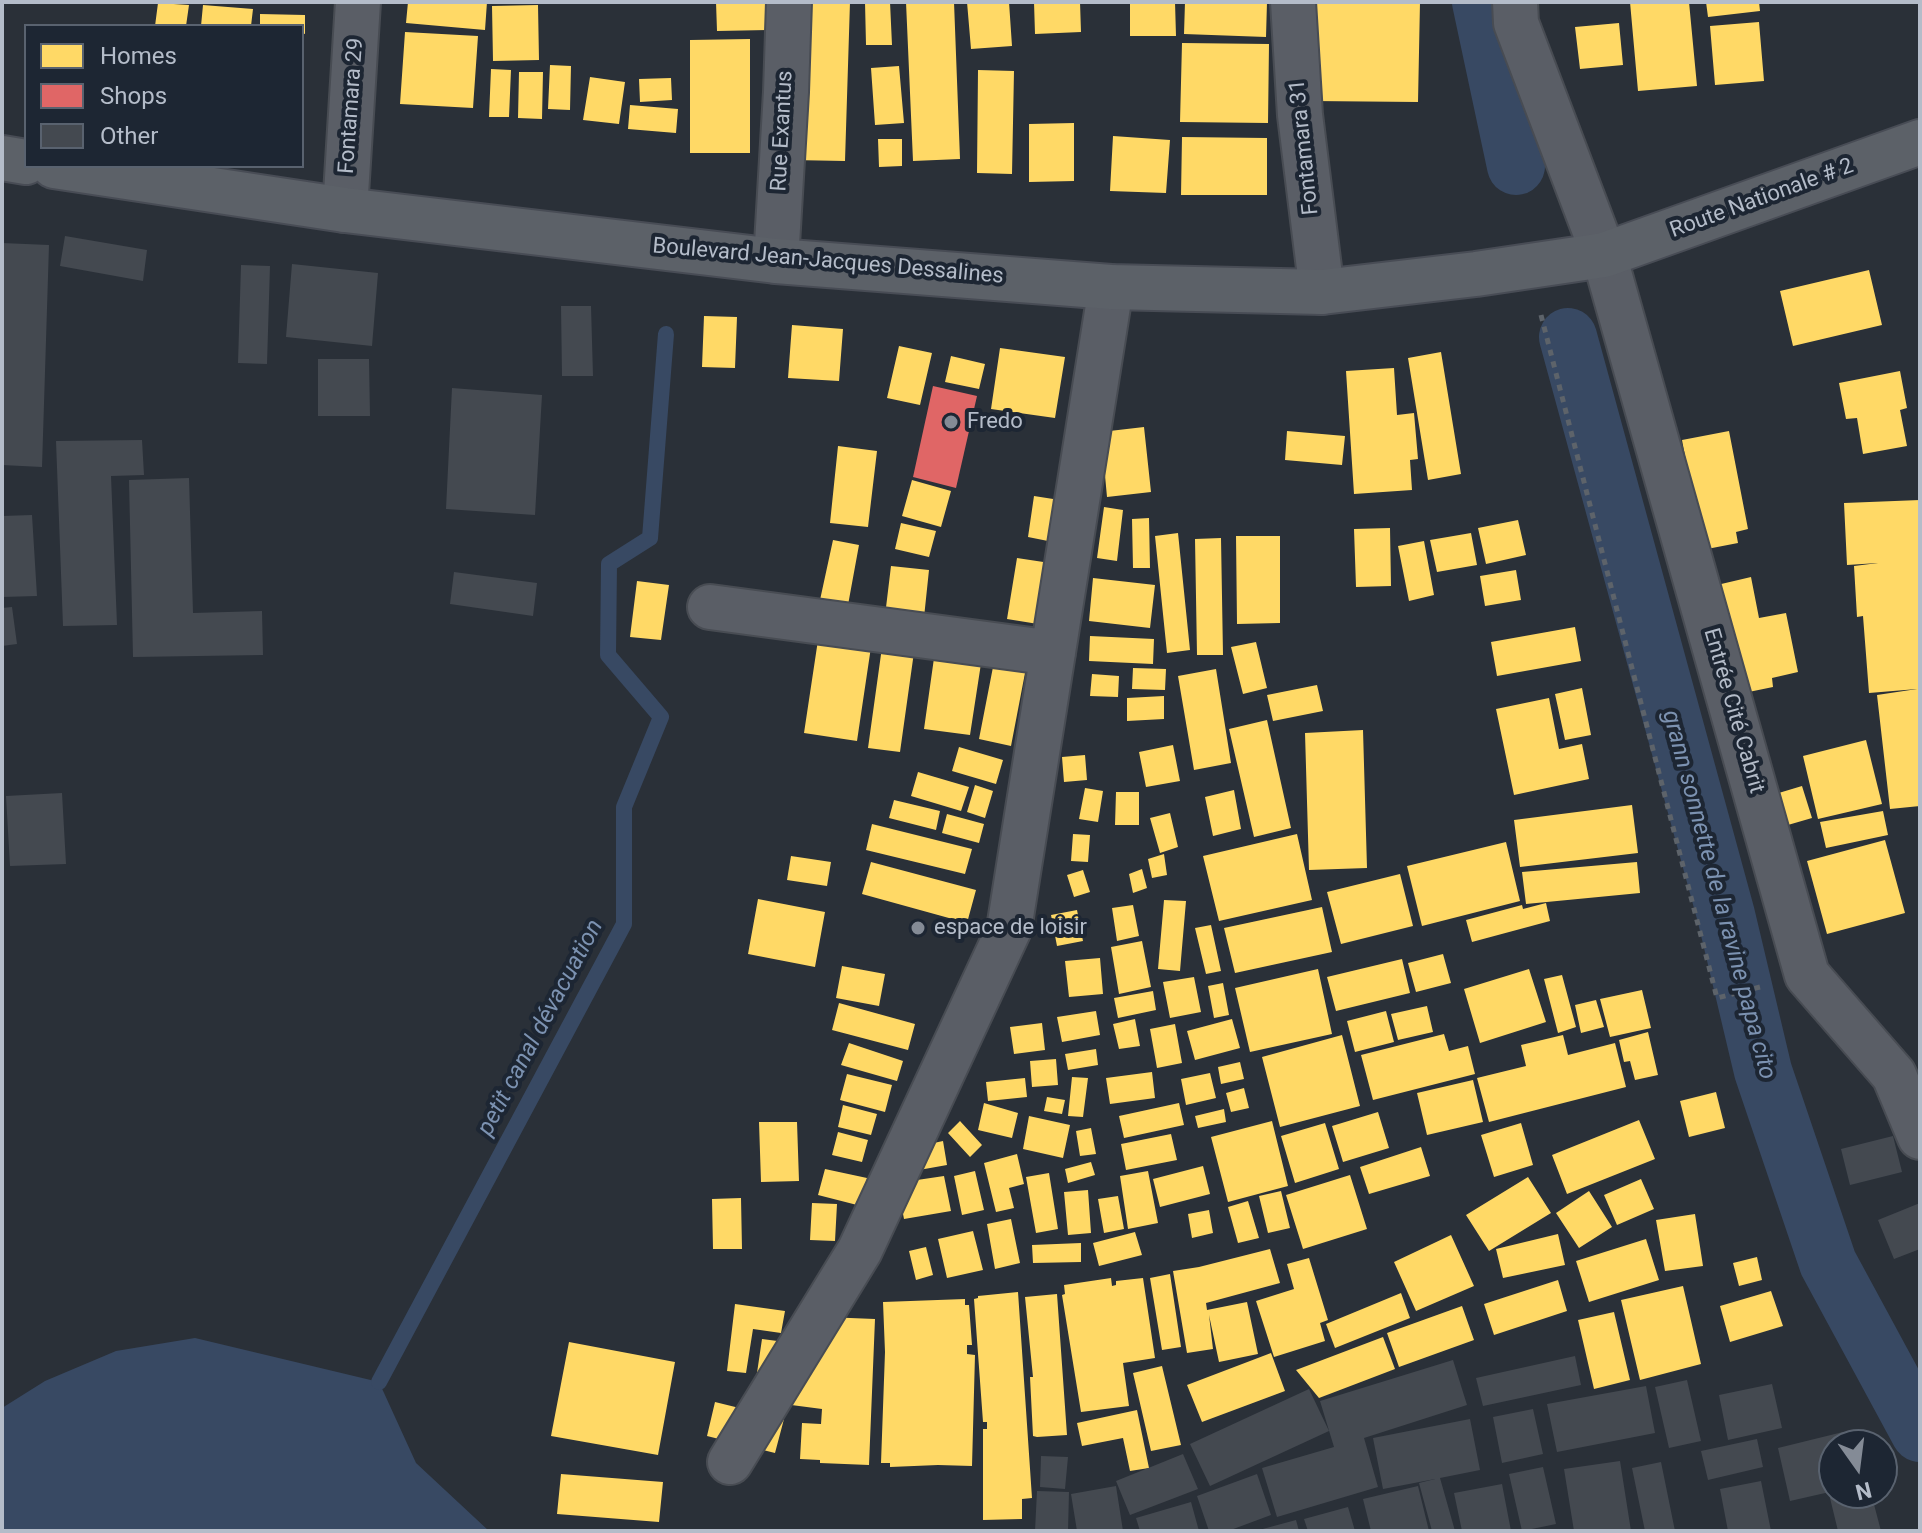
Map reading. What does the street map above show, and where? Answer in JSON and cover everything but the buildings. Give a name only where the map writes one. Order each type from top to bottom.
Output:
[{"type":"main road","name":"Route Nationale # 2","points":[[1604,255],[1920,142]]},
{"type":"main road","points":[[2,158],[24,162]]},
{"type":"main road","name":"Boulevard Jean-Jacques Dessalines","points":[[67,168],[345,210],[776,261],[1111,287],[1322,292],[1604,255]]},
{"type":"street","name":"Fontamara 29","points":[[345,210],[358,2]]},
{"type":"street","name":"Rue Exantus","points":[[776,261],[789,2]]},
{"type":"street","name":"Fontamara 31","points":[[1293,2],[1300,115],[1322,292]]},
{"type":"street","name":"Entrée Cité Cabrit","points":[[1515,2],[1516,23],[1604,255],[1807,975],[1894,1075],[1920,1137]]},
{"type":"street","points":[[730,1462],[860,1250],[1009,929],[1111,287]]},
{"type":"street","points":[[710,607],[1053,653]]},
{"type":"path","points":[[1529,267],[1717,998]]},
{"type":"water","points":[[195,1338],[379,1382],[416,1463],[489,1531],[2,1531],[2,1408],[45,1381],[116,1351]]},
{"type":"waterway","name":"grann sonnette de la ravine papa cito","points":[[1481,2],[1516,166]]},
{"type":"waterway","name":"petit canal dévacuation","points":[[379,1382],[624,924],[624,807],[661,717],[608,655],[609,564],[650,538],[666,334]]},
{"type":"waterway","name":"grann sonnette de la ravine papa cito","points":[[1568,337],[1726,915],[1763,1071],[1828,1263],[1920,1433]]},
{"type":"place","name":"Fredo","points":[[951,422]]},
{"type":"place","name":"espace de loisir","points":[[918,928]]}]
